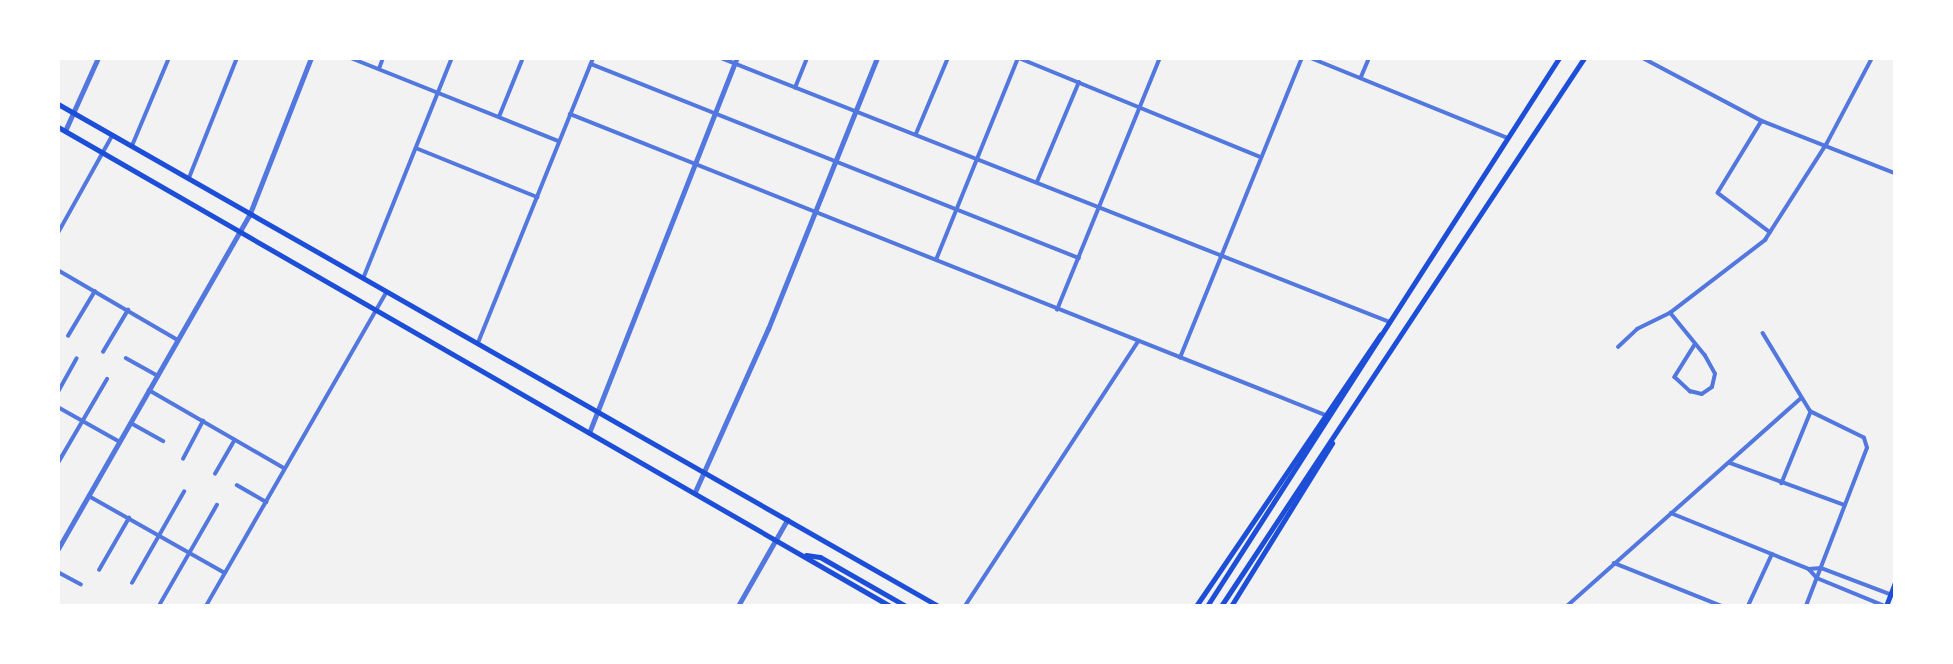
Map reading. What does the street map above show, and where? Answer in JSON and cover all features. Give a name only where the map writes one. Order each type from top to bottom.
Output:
[{"type":"main road","points":[[1208,606],[1559,58]]},
{"type":"main road","points":[[1221,606],[1584,58]]},
{"type":"main road","points":[[58,104],[249,216],[706,471],[938,606]]},
{"type":"main road","points":[[58,127],[890,606]]},
{"type":"main road","points":[[1196,606],[1323,414],[1388,325]]},
{"type":"main road","points":[[1231,606],[1321,465],[1339,429]]},
{"type":"main road","points":[[803,555],[832,564],[906,606]]},
{"type":"main road","points":[[1885,606],[1893,595],[1895,582]]},
{"type":"street","points":[[65,131],[98,58]]},
{"type":"street","points":[[132,147],[169,58]]},
{"type":"street","points":[[188,180],[237,58]]},
{"type":"street","points":[[58,547],[240,234],[312,58]]},
{"type":"street","points":[[351,58],[559,141]]},
{"type":"street","points":[[379,69],[383,58]]},
{"type":"street","points":[[363,279],[452,58]]},
{"type":"street","points":[[499,117],[523,58]]},
{"type":"street","points":[[478,343],[593,58]]},
{"type":"street","points":[[721,58],[736,61],[795,88],[978,158],[1388,325]]},
{"type":"street","points":[[795,88],[807,58]]},
{"type":"street","points":[[695,492],[815,212],[877,58]]},
{"type":"street","points":[[916,134],[948,58]]},
{"type":"street","points":[[936,260],[1019,58],[1260,158]]},
{"type":"street","points":[[1057,310],[1160,58]]},
{"type":"street","points":[[1180,358],[1302,58]]},
{"type":"street","points":[[1311,58],[1508,138]]},
{"type":"street","points":[[1361,77],[1369,58]]},
{"type":"street","points":[[1643,58],[1762,121],[1826,143],[1895,173]]},
{"type":"street","points":[[1618,348],[1637,329],[1670,313],[1752,253],[1770,232],[1826,143],[1872,58]]},
{"type":"street","points":[[589,433],[693,161],[736,61]]},
{"type":"street","points":[[591,64],[1079,258]]},
{"type":"street","points":[[1037,182],[1079,82]]},
{"type":"street","points":[[570,114],[1323,414]]},
{"type":"street","points":[[1762,121],[1718,188],[1720,197],[1770,232]]},
{"type":"street","points":[[58,233],[112,136]]},
{"type":"street","points":[[416,148],[538,197]]},
{"type":"street","points":[[58,270],[178,340]]},
{"type":"street","points":[[68,336],[95,291]]},
{"type":"street","points":[[206,606],[386,293]]},
{"type":"street","points":[[103,352],[128,310]]},
{"type":"street","points":[[1670,313],[1695,345],[1715,374],[1712,387],[1702,394],[1690,391],[1675,377],[1695,345]]},
{"type":"street","points":[[1763,333],[1811,412],[1864,438],[1867,448],[1806,606]]},
{"type":"street","points":[[965,606],[1138,342]]},
{"type":"street","points":[[127,358],[158,376]]},
{"type":"street","points":[[58,392],[76,359]]},
{"type":"street","points":[[58,463],[107,379]]},
{"type":"street","points":[[149,390],[285,468]]},
{"type":"street","points":[[1567,606],[1801,398]]},
{"type":"street","points":[[58,407],[120,442]]},
{"type":"street","points":[[1783,483],[1811,412]]},
{"type":"street","points":[[183,459],[203,421]]},
{"type":"street","points":[[131,423],[163,441]]},
{"type":"street","points":[[215,474],[234,440]]},
{"type":"street","points":[[1730,463],[1845,505]]},
{"type":"street","points":[[237,485],[266,502]]},
{"type":"street","points":[[132,583],[184,492]]},
{"type":"street","points":[[89,496],[226,573]]},
{"type":"street","points":[[160,604],[217,505]]},
{"type":"street","points":[[1671,513],[1810,569],[1821,568],[1893,595]]},
{"type":"street","points":[[99,570],[129,518]]},
{"type":"street","points":[[738,606],[788,519]]},
{"type":"street","points":[[1748,606],[1772,554]]},
{"type":"street","points":[[1614,563],[1722,606]]},
{"type":"street","points":[[1810,569],[1817,578],[1885,606]]},
{"type":"street","points":[[58,572],[81,584]]}]
